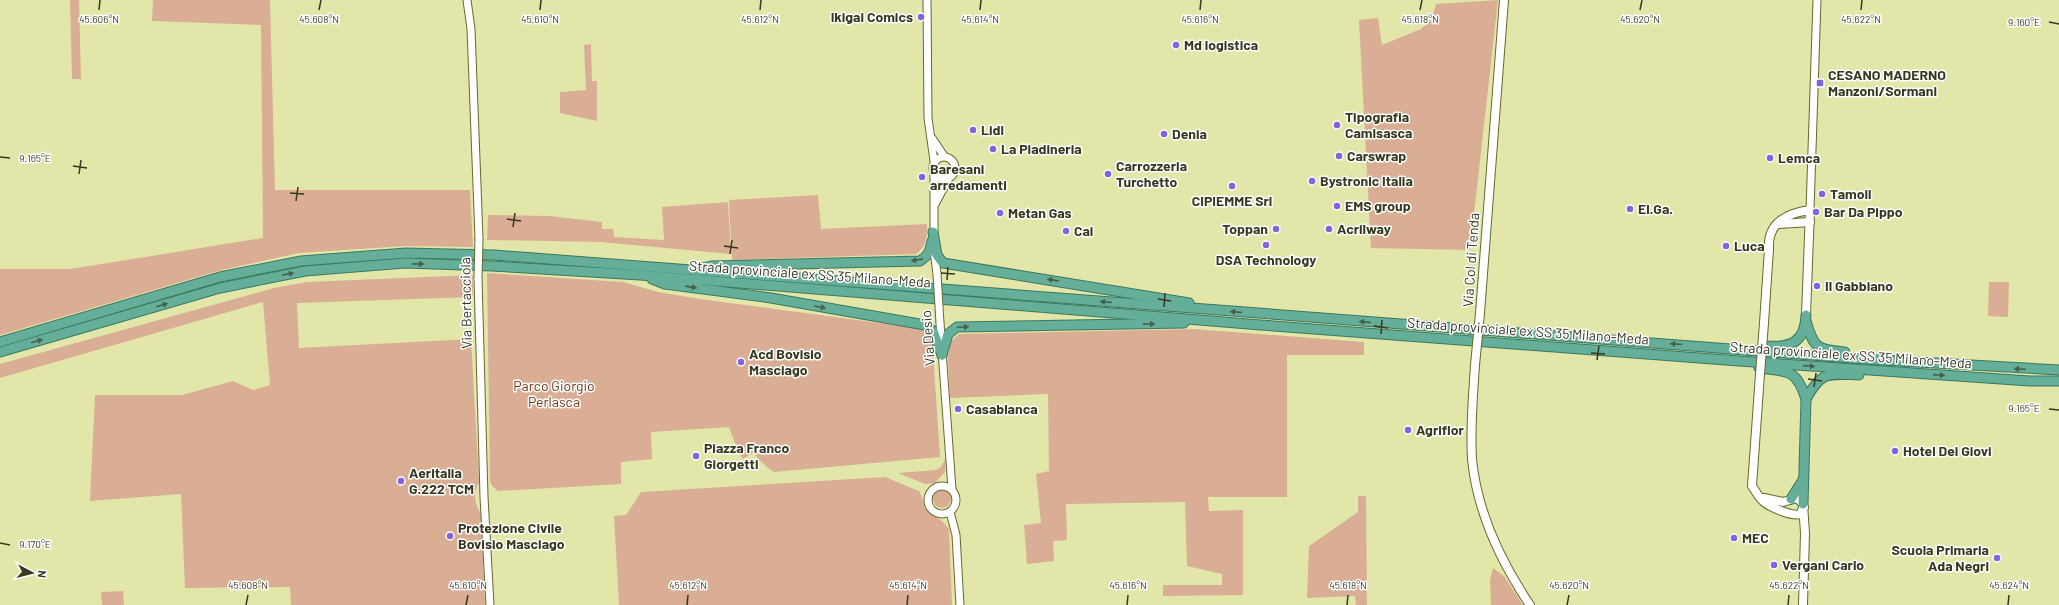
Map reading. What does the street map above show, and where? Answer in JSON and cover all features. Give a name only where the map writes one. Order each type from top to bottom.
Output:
[{"type":"highway","points":[[691,270],[711,266],[920,261],[930,252],[933,231]]},
{"type":"highway","points":[[933,231],[937,255],[943,263],[1176,300],[1215,310]]},
{"type":"highway","name":"Strada provinciale ex SS 35 Milano-Meda","points":[[0,342],[220,277],[301,261],[406,253],[478,255],[691,270],[1863,360],[2059,370]]},
{"type":"highway","name":"Strada provinciale ex SS 35 Milano-Meda","points":[[0,352],[220,288],[305,271],[404,263],[492,266],[640,275],[1739,361],[2030,381],[2059,381]]},
{"type":"highway","points":[[640,275],[665,284],[771,298],[925,325],[933,331],[942,355]]},
{"type":"highway","points":[[1729,349],[1744,344],[1772,347],[1791,345],[1801,336],[1806,317]]},
{"type":"highway","points":[[1806,317],[1812,341],[1819,348],[1851,353],[1863,360]]},
{"type":"highway","points":[[942,355],[948,334],[957,327],[1236,322]]},
{"type":"highway","points":[[1739,361],[1747,367],[1786,372],[1794,375],[1801,383],[1806,399],[1804,506]]},
{"type":"highway","points":[[1806,399],[1815,382],[1829,374],[1870,376],[1881,371]]},
{"type":"highway","points":[[1791,499],[1798,490],[1805,474]]},
{"type":"main road","name":"Via Col di Tenda","points":[[1504,0],[1475,364],[1472,460],[1480,500],[1495,545],[1515,584],[1530,605]]},
{"type":"main road","points":[[1804,506],[1800,514],[1792,515],[1768,505],[1759,497],[1752,486],[1752,480],[1769,249],[1768,238],[1776,225],[1789,216],[1810,210],[1806,317]]},
{"type":"main road","points":[[1776,225],[1787,222],[1810,222]]},
{"type":"main road","points":[[1759,497],[1783,502],[1797,498],[1804,506],[1805,533],[1803,605]]},
{"type":"main road","points":[[1791,499],[1786,506],[1805,533]]},
{"type":"street","name":"Via Bertacciola","points":[[467,0],[471,36],[479,238],[478,278],[484,497],[490,605]]},
{"type":"street","points":[[927,0],[928,118],[930,135],[934,161],[932,168],[934,174],[941,179],[949,178],[954,173],[955,165],[951,158],[944,156],[930,135]]},
{"type":"street","points":[[1810,210],[1817,0]]},
{"type":"street","points":[[934,161],[944,156]]},
{"type":"street","name":"Via Desio","points":[[934,174],[933,231],[952,489]]},
{"type":"street","name":"Via Desio","points":[[934,206],[940,191],[949,178]]},
{"type":"street","name":"Via Desio","points":[[942,485],[950,468]]},
{"type":"street","points":[[942,485],[952,489],[955,493],[956,504],[950,512],[942,514],[932,511],[929,507],[928,497],[933,488],[942,485]]},
{"type":"street","points":[[950,512],[956,535],[960,605]]},
{"type":"street","points":[[942,514],[954,528]]},
{"type":"green space","points":[[70,0],[79,0],[81,79],[72,79]]},
{"type":"green space","points":[[153,0],[270,0],[275,190],[470,190],[473,247],[406,246],[299,253],[218,271],[0,335],[0,269],[70,269],[263,238],[261,25],[152,21]]},
{"type":"green space","points":[[1498,0],[1470,250],[1371,248],[1359,20],[1378,18],[1382,45],[1421,29],[1432,19],[1436,4]]},
{"type":"green space","points":[[591,44],[592,81],[597,81],[597,121],[560,113],[560,92],[586,90],[584,45]]},
{"type":"green space","points":[[818,195],[821,229],[927,224],[924,244],[920,251],[916,254],[732,260],[729,200]]},
{"type":"green space","points":[[728,202],[731,254],[601,242],[487,240],[488,215],[549,216],[602,222],[602,229],[613,229],[614,237],[664,240],[662,207]]},
{"type":"green space","name":"Parco Giorgio Perlasca","points":[[487,273],[623,282],[658,292],[700,299],[924,329],[932,336],[940,457],[774,472],[753,453],[743,459],[738,451],[729,427],[651,432],[652,459],[621,462],[621,484],[498,491],[492,486],[490,481]]},
{"type":"green space","points":[[473,275],[473,297],[297,303],[299,348],[471,339],[479,482],[475,498],[481,514],[485,605],[291,605],[290,587],[185,588],[181,494],[90,501],[95,395],[182,395],[233,381],[253,390],[270,385],[263,302],[0,378],[0,364],[274,288],[307,282]]},
{"type":"green space","points":[[1989,282],[2009,282],[2008,317],[1988,316]]},
{"type":"green space","points":[[1195,329],[1364,342],[1364,355],[1287,355],[1287,497],[1208,497],[1209,511],[1243,510],[1243,595],[1163,596],[1163,585],[1222,585],[1222,574],[1187,566],[1185,502],[1066,504],[1067,540],[1053,541],[1054,561],[1027,564],[1024,525],[1041,523],[1036,474],[1049,471],[1048,394],[950,398],[948,358],[950,342],[959,334]]},
{"type":"green space","points":[[946,458],[945,472],[935,483],[925,484],[898,473],[936,470],[941,467]]},
{"type":"green space","points":[[885,477],[919,491],[929,513],[942,521],[949,529],[952,605],[619,605],[614,516],[626,515],[641,492]]},
{"type":"green space","points":[[942,490],[948,493],[951,499],[948,505],[942,508],[936,505],[933,499],[936,493]]},
{"type":"green space","points":[[1358,496],[1366,496],[1367,605],[1356,605],[1355,596],[1307,598],[1309,546],[1358,512]]},
{"type":"green space","points":[[1493,568],[1504,576],[1523,605],[1491,605],[1490,580]]},
{"type":"green space","points":[[123,591],[124,605],[102,605],[101,592]]},
{"type":"place","name":"Ikigai Comics","points":[[921,17]]},
{"type":"place","name":"Md logistica","points":[[1176,45]]},
{"type":"place","name":"CESANO MADERNO Manzoni/Sormani","points":[[1820,83]]},
{"type":"place","name":"Tipografia Camisasca","points":[[1337,125]]},
{"type":"place","name":"Lidl","points":[[973,130]]},
{"type":"place","name":"Denia","points":[[1164,134]]},
{"type":"place","name":"La Piadineria","points":[[993,149]]},
{"type":"place","name":"Carswrap","points":[[1339,156]]},
{"type":"place","name":"Lemca","points":[[1770,158]]},
{"type":"place","name":"Carrozzeria Turchetto","points":[[1108,174]]},
{"type":"place","name":"Baresani arredamenti","points":[[922,177]]},
{"type":"place","name":"Bystronic Italia","points":[[1312,181]]},
{"type":"place","name":"CIPIEMME Srl","points":[[1232,186]]},
{"type":"place","name":"Tamoil","points":[[1822,194]]},
{"type":"place","name":"EMS group","points":[[1337,206]]},
{"type":"place","name":"El.Ga.","points":[[1630,209]]},
{"type":"place","name":"Bar Da Pippo","points":[[1816,212]]},
{"type":"place","name":"Metan Gas","points":[[1000,213]]},
{"type":"place","name":"Toppan","points":[[1276,229]]},
{"type":"place","name":"Acrilway","points":[[1329,229]]},
{"type":"place","name":"Cai","points":[[1066,231]]},
{"type":"place","name":"DSA Technology","points":[[1266,245]]},
{"type":"place","name":"Luca","points":[[1726,246]]},
{"type":"place","name":"Il Gabbiano","points":[[1817,286]]},
{"type":"place","name":"Acd Bovisio Masciago","points":[[741,362]]},
{"type":"place","name":"Casablanca","points":[[958,409]]},
{"type":"place","name":"Agriflor","points":[[1408,430]]},
{"type":"place","name":"Hotel Dei Giovi","points":[[1895,451]]},
{"type":"place","name":"Piazza Franco Giorgetti","points":[[696,456]]},
{"type":"place","name":"Aeritalia G.222 TCM","points":[[401,481]]},
{"type":"place","name":"Protezione Civile Bovisio Masciago","points":[[450,536]]},
{"type":"place","name":"MEC","points":[[1734,538]]},
{"type":"place","name":"Scuola Primaria Ada Negri","points":[[1997,558]]},
{"type":"place","name":"Vergani Carlo","points":[[1774,565]]}]
